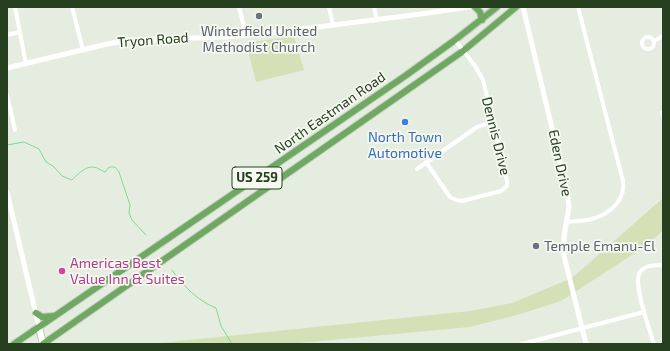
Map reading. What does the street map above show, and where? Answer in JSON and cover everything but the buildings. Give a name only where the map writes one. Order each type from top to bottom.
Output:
[{"type":"main road","points":[[475,7],[480,11],[482,20]]},
{"type":"main road","name":"North Eastman Road","points":[[14,344],[403,77],[456,40],[497,7]]},
{"type":"main road","name":"North Eastman Road","points":[[43,344],[263,189],[463,51],[516,7]]},
{"type":"main road","points":[[403,77],[410,88]]},
{"type":"main road","points":[[256,179],[263,189]]},
{"type":"main road","points":[[103,284],[111,296]]},
{"type":"main road","points":[[36,313],[40,317],[44,318],[58,315]]},
{"type":"main road","points":[[39,327],[43,344]]},
{"type":"street","points":[[15,7],[26,64]]},
{"type":"street","points":[[72,7],[83,50]]},
{"type":"street","points":[[239,7],[246,35]]},
{"type":"street","points":[[329,7],[333,25]]},
{"type":"street","points":[[374,7],[377,20]]},
{"type":"street","name":"Tryon Road","points":[[7,68],[113,42],[139,39],[246,35],[442,12],[469,7]]},
{"type":"street","name":"Eden Drive","points":[[523,7],[566,186],[569,206],[563,242],[564,256],[586,344]]},
{"type":"street","points":[[566,222],[589,220],[605,213],[619,202],[624,188],[578,7]]},
{"type":"street","points":[[7,35],[20,32]]},
{"type":"street","points":[[654,42],[663,36]]},
{"type":"street","name":"Dennis Drive","points":[[426,162],[450,197],[456,200],[462,201],[504,189],[507,186],[482,78],[477,68],[456,40]]},
{"type":"street","points":[[7,95],[8,106],[15,130]]},
{"type":"street","points":[[417,169],[478,126],[493,122]]},
{"type":"street","points":[[7,192],[39,327]]},
{"type":"street","points":[[654,344],[637,285],[637,278],[639,272],[647,266],[663,265]]},
{"type":"street","points":[[522,344],[539,342],[644,312]]},
{"type":"green space","points":[[294,36],[304,70],[256,82],[246,43]]},
{"type":"green space","points":[[663,198],[663,230],[649,244],[561,301],[517,315],[470,327],[289,344],[151,344],[470,311],[512,303],[572,278]]},
{"type":"waterway","points":[[7,145],[24,142],[39,149],[46,162],[53,166],[62,176],[72,180],[86,168],[93,167],[105,172],[109,167],[115,167],[119,172],[130,205],[129,213],[132,220],[146,235]]},
{"type":"waterway","points":[[172,270],[191,292],[209,305],[216,308],[221,326],[232,344]]},
{"type":"place","name":"Winterfield United Methodist Church","points":[[259,16]]},
{"type":"place","name":"North Town Automotive","points":[[405,122]]},
{"type":"place","name":"Temple Emanu-El","points":[[536,246]]},
{"type":"place","name":"Americas Best Value Inn & Suites","points":[[62,271]]}]
